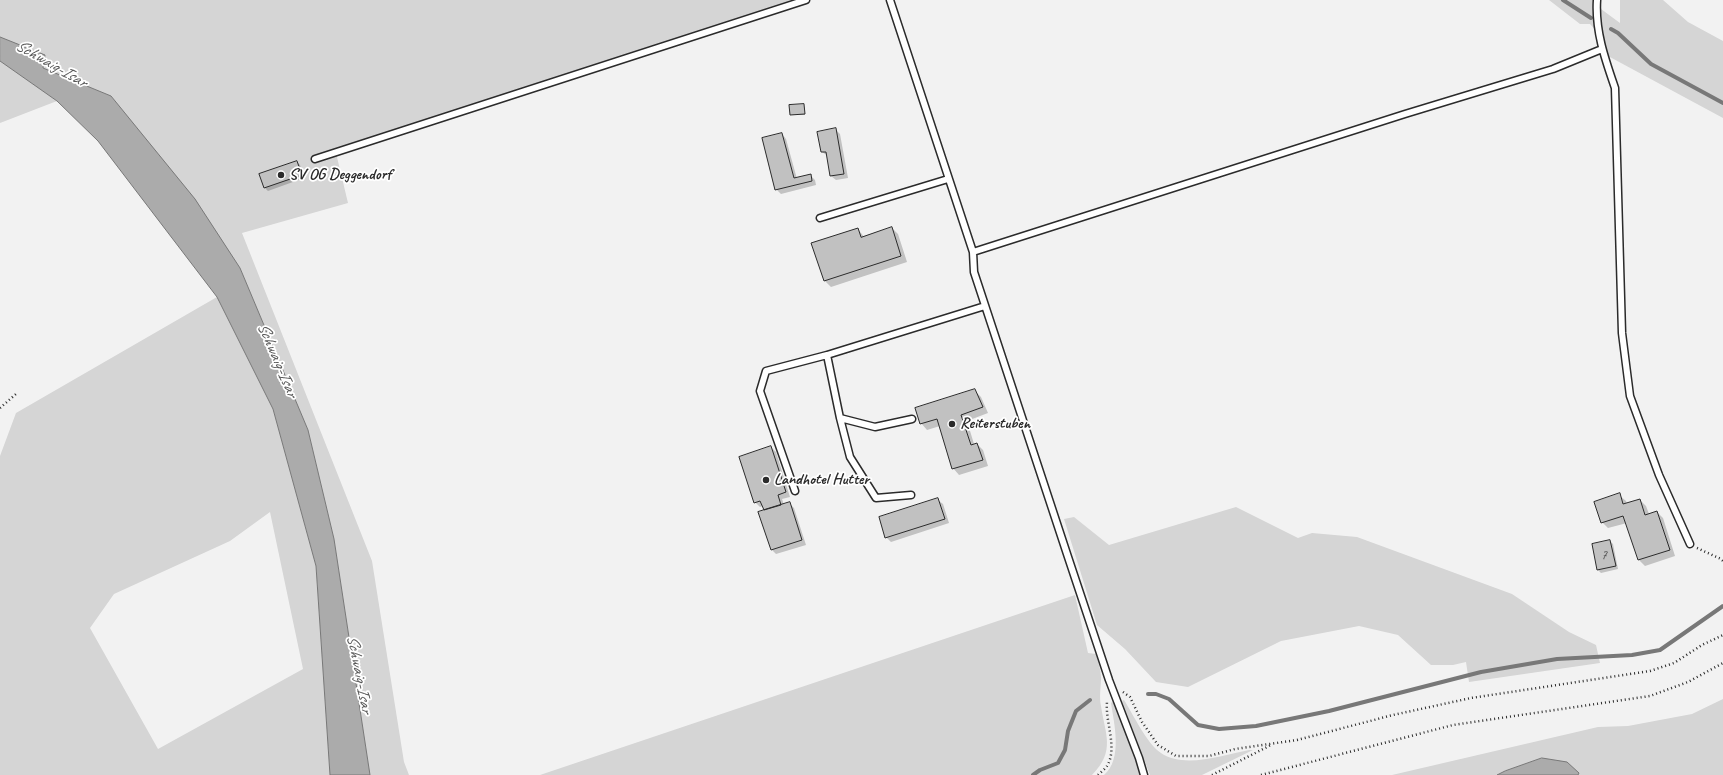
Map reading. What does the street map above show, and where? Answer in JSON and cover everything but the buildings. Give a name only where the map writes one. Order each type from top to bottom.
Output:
[{"type":"lane","points":[[315,159],[806,0]]},
{"type":"lane","points":[[890,0],[973,252],[974,272],[985,306],[1109,680],[1144,775]]},
{"type":"lane","points":[[1597,0],[1596,10],[1602,49],[1615,88],[1622,333],[1630,396],[1659,475],[1690,544]]},
{"type":"lane","points":[[973,252],[1405,114],[1553,69],[1602,49]]},
{"type":"lane","points":[[820,218],[948,178]]},
{"type":"lane","points":[[795,491],[760,391],[766,371],[827,355],[985,306]]},
{"type":"lane","points":[[827,355],[850,457],[876,498],[910,495]]},
{"type":"lane","points":[[840,418],[876,427],[912,419]]},
{"type":"path","points":[[0,408],[16,394]]},
{"type":"path","points":[[1690,544],[1723,561]]},
{"type":"path","points":[[1109,680],[1130,697],[1142,722],[1158,745],[1176,756],[1209,756],[1235,750],[1297,740],[1393,714],[1471,698],[1650,671],[1674,663],[1723,635]]},
{"type":"path","points":[[1262,775],[1453,725],[1650,696],[1688,682],[1723,663]]},
{"type":"path","points":[[1098,775],[1108,765],[1112,744],[1106,713],[1107,700]]},
{"type":"path","points":[[1212,775],[1274,744]]},
{"type":"shaded area","points":[[0,0],[805,0],[336,153],[348,203],[242,233],[372,561],[404,762],[409,775],[370,775],[334,539],[308,430],[240,268],[111,96],[43,68],[44,55],[0,37]]},
{"type":"shaded area","points":[[1549,0],[1601,0],[1601,9],[1620,23],[1620,0],[1663,0],[1688,22],[1723,41],[1723,118],[1608,56],[1603,38],[1590,24],[1580,24]]},
{"type":"shaded area","points":[[0,61],[57,101],[0,123]]},
{"type":"shaded area","points":[[217,297],[273,409],[316,566],[330,775],[0,775],[0,456],[16,413]],"holes":[[[270,512],[303,669],[158,749],[90,628],[114,594],[230,541]]]},
{"type":"shaded area","points":[[1236,507],[1298,538],[1312,533],[1357,537],[1512,594],[1569,632],[1596,645],[1600,663],[1469,682],[1466,662],[1453,665],[1431,665],[1398,635],[1359,626],[1281,641],[1188,687],[1156,682],[1125,649],[1097,625],[1064,519],[1074,517],[1109,545]]},
{"type":"shaded area","points":[[1075,595],[1088,653],[1096,654],[1101,675],[1100,699],[1107,742],[1104,758],[1092,775],[540,775]]},
{"type":"shaded area","points":[[1723,699],[1723,775],[1578,775],[1579,773],[1505,771],[1497,775],[1392,775],[1598,727],[1628,726],[1692,714]]},
{"type":"shaded area","points":[[1114,700],[1141,775],[1104,775],[1114,760],[1116,740],[1111,703]]},
{"type":"shaded area","points":[[1124,700],[1151,743],[1161,753],[1170,758],[1181,760],[1204,759],[1253,750],[1202,775],[1150,775],[1122,701]]},
{"type":"water","name":"Schwaig-Isar","points":[[0,37],[45,55],[43,68],[111,96],[195,199],[240,268],[308,430],[334,539],[370,775],[330,775],[316,566],[273,409],[217,297],[98,141],[57,101],[0,61]]},
{"type":"water","points":[[1542,758],[1567,762],[1579,773],[1578,775],[1497,775],[1505,771]]},
{"type":"waterway","points":[[1563,0],[1591,18]]},
{"type":"waterway","points":[[1611,29],[1618,33],[1651,64],[1723,103]]},
{"type":"waterway","points":[[1148,694],[1156,694],[1169,699],[1198,725],[1219,729],[1256,726],[1329,711],[1481,672],[1557,659],[1632,655],[1660,650],[1723,606]]},
{"type":"waterway","points":[[1033,775],[1040,770],[1058,763],[1065,750],[1068,731],[1076,711],[1090,700]]},
{"type":"place","name":"SV OG Deggendorf","points":[[281,175]]},
{"type":"place","name":"Reiterstuben","points":[[952,424]]},
{"type":"place","name":"Landhotel Hutter","points":[[766,480]]}]
